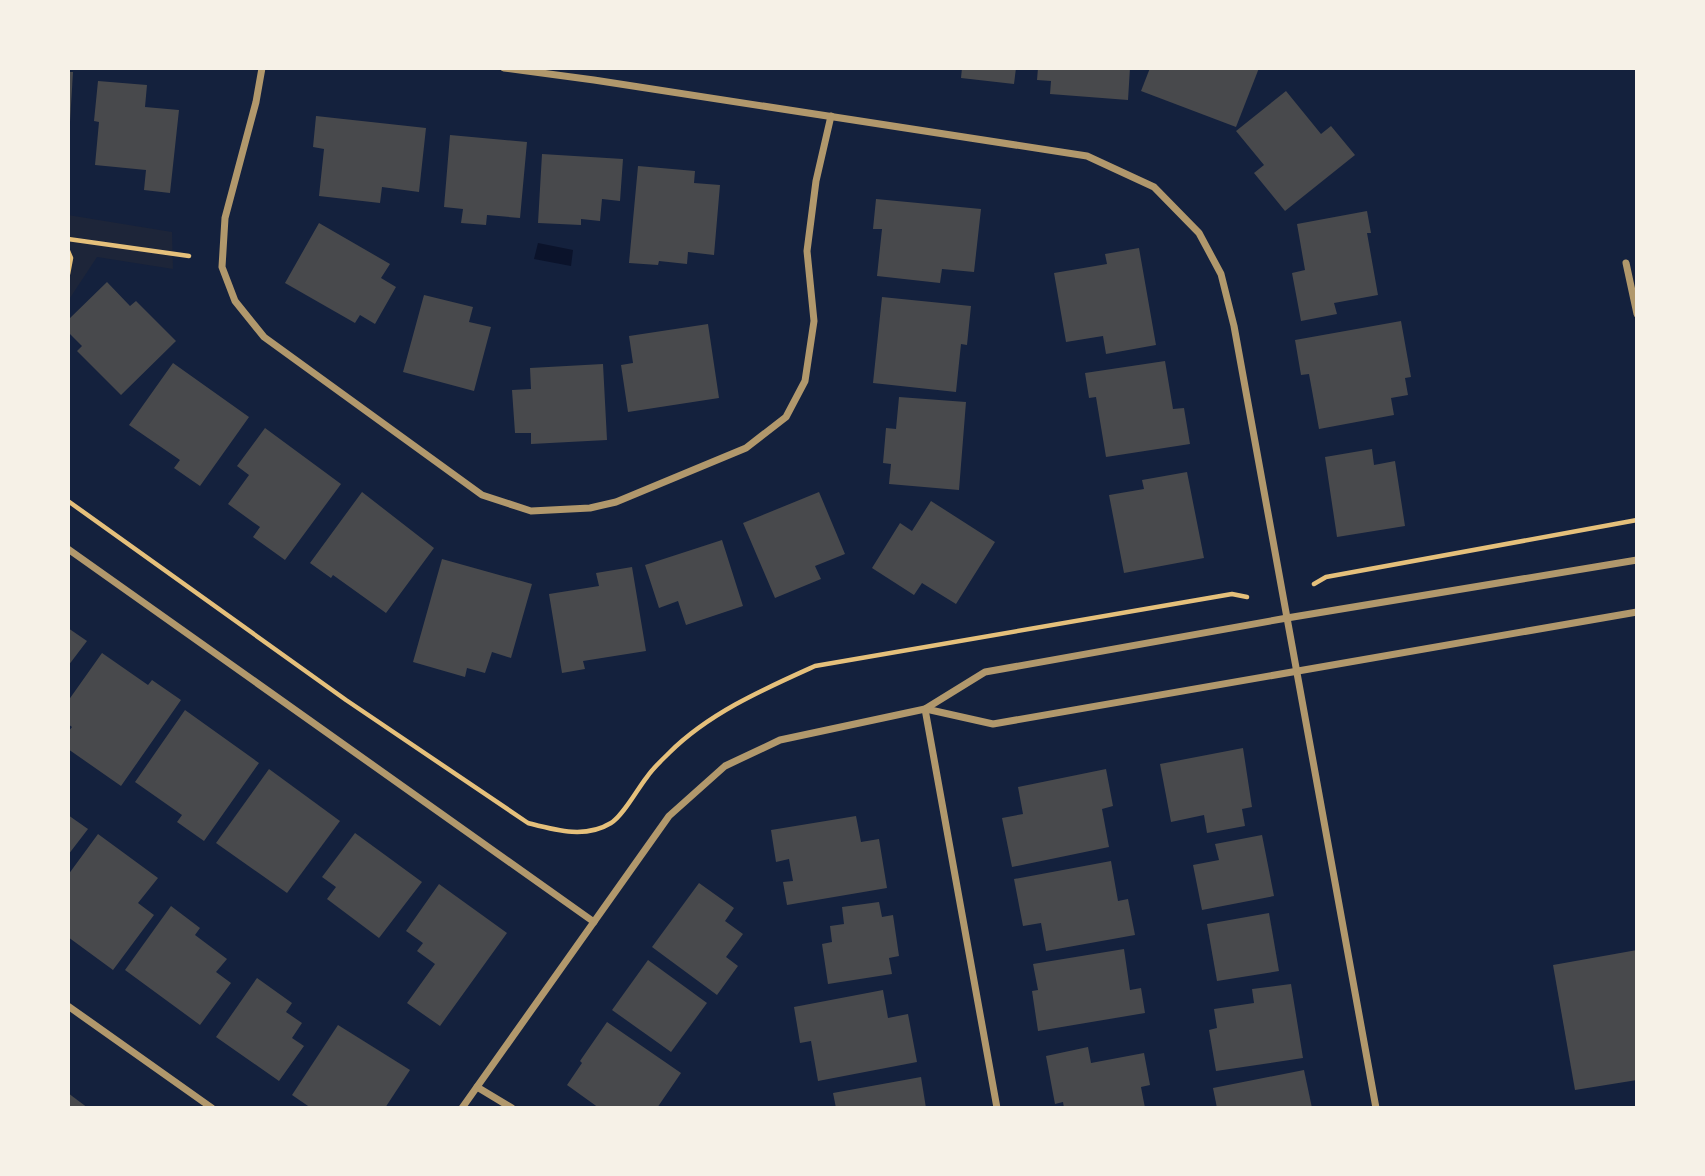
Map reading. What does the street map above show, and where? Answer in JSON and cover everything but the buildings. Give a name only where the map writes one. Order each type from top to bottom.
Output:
[{"type":"street","points":[[262,68],[256,102],[225,218],[222,267],[235,301],[264,337],[482,495],[531,511],[590,508],[617,502],[746,448],[786,417],[805,381],[814,321],[807,251],[816,181],[831,116]]},
{"type":"street","points":[[504,68],[1087,156],[1154,187],[1199,233],[1221,274],[1234,326],[1376,1108]]},
{"type":"street","points":[[1626,263],[1637,314]]},
{"type":"street","points":[[68,549],[594,922]]},
{"type":"street","points":[[462,1108],[669,816],[725,766],[780,740],[925,709],[985,672],[1637,559]]},
{"type":"street","points":[[925,709],[993,724],[1637,612]]},
{"type":"street","points":[[925,709],[998,1108]]},
{"type":"street","points":[[68,1006],[212,1108]]},
{"type":"street","points":[[477,1087],[512,1108]]},
{"type":"path","points":[[68,239],[189,256]]},
{"type":"path","points":[[68,251],[71,258],[68,274]]},
{"type":"path","points":[[68,501],[346,700],[528,823],[561,831],[586,832],[613,823],[671,750],[711,719],[768,687],[815,666],[1232,594],[1247,597]]},
{"type":"path","points":[[1314,584],[1326,578],[1637,520]]},
{"type":"shaded area","points":[[68,215],[172,232],[173,269],[97,257],[68,301]]},
{"type":"shaded area","points":[[538,243],[573,250],[571,266],[534,259]]}]
